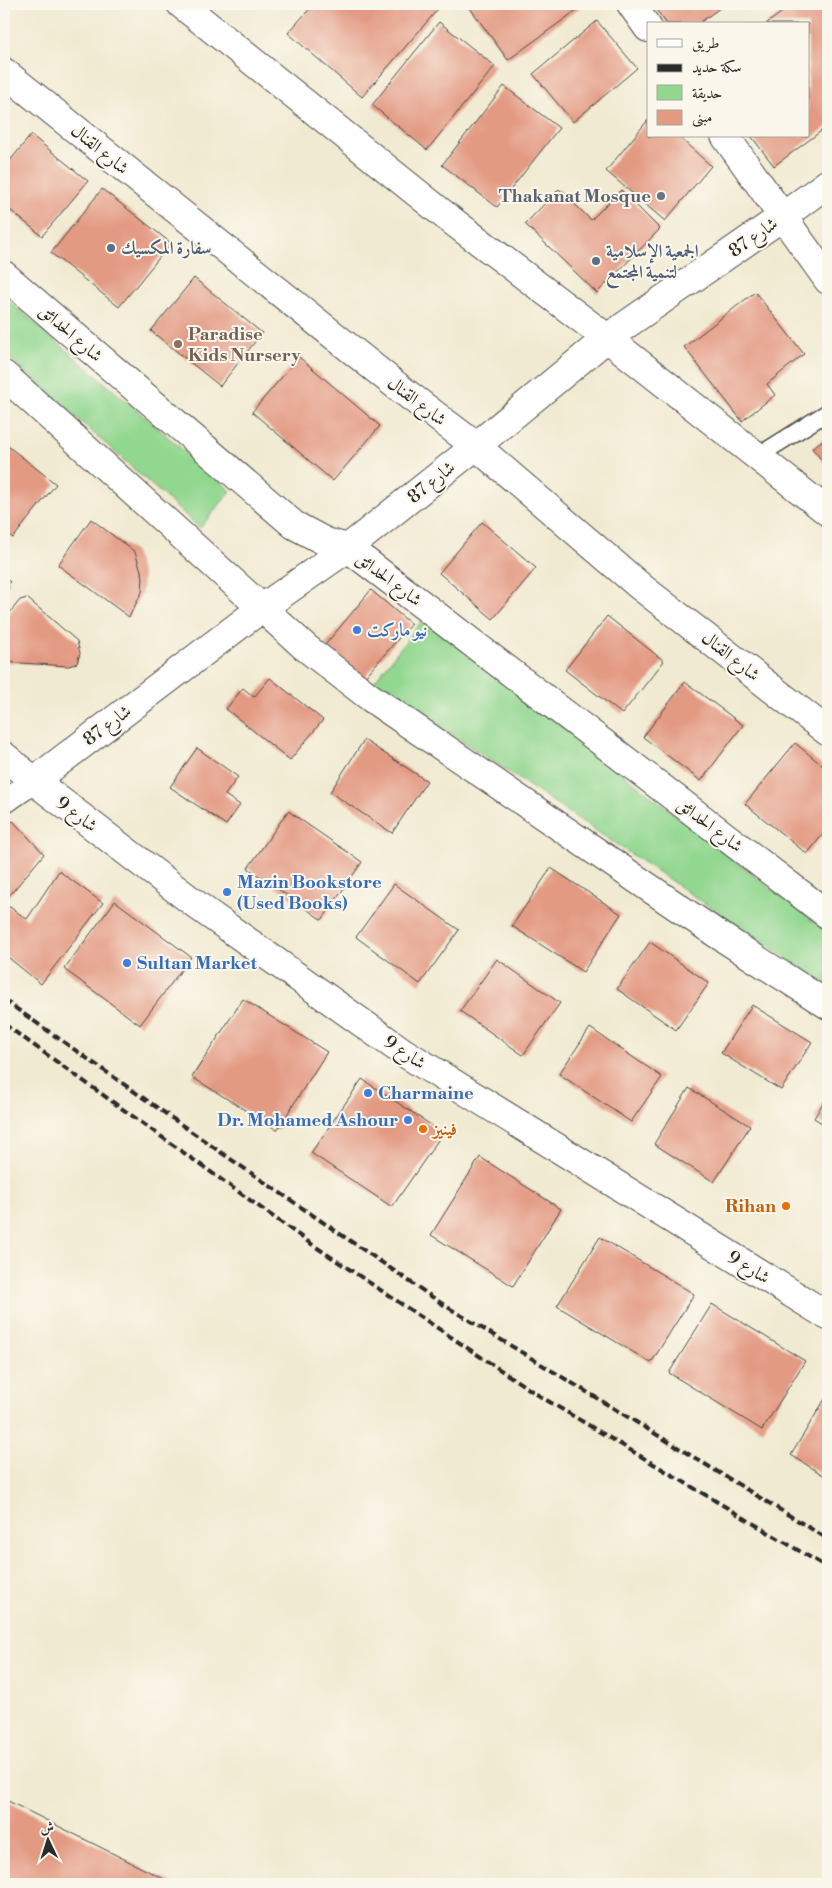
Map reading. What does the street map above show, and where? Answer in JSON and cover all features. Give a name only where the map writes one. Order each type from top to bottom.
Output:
[{"type":"street","points":[[181,4],[447,217],[607,338],[828,512]]},
{"type":"street","points":[[631,4],[647,27]]},
{"type":"street","name":"شارع القنال","points":[[4,72],[402,390],[476,446],[641,587],[828,732]]},
{"type":"street","points":[[726,138],[828,280]]},
{"type":"street","name":"شارع 87","points":[[34,781],[262,608],[348,548],[607,338],[828,183]]},
{"type":"street","name":"شارع الحدائق","points":[[4,275],[294,525],[326,542],[348,548],[828,916]]},
{"type":"street","points":[[4,375],[304,647],[371,698],[717,934],[828,1004]]},
{"type":"street","name":"شارع 9","points":[[4,756],[202,910],[403,1052],[828,1316]]},
{"type":"street","points":[[4,802],[34,781]]},
{"type":"lane","points":[[758,456],[828,412]]},
{"type":"green space","points":[[4,297],[231,491],[200,528],[4,353]]},
{"type":"green space","points":[[423,619],[828,933],[828,986],[374,682]]},
{"type":"building","points":[[314,4],[432,4],[438,9],[362,97],[288,33]]},
{"type":"building","points":[[467,4],[585,4],[508,60]]},
{"type":"building","points":[[652,4],[725,4],[701,22],[666,22]]},
{"type":"building","points":[[793,4],[828,4],[828,126],[774,166],[753,138],[810,138],[810,22],[769,22]]},
{"type":"building","points":[[597,21],[637,68],[573,122],[533,74]]},
{"type":"building","points":[[439,22],[495,66],[427,150],[372,105]]},
{"type":"building","points":[[504,86],[559,128],[497,207],[442,165]]},
{"type":"building","name":"Thakanat Mosque","points":[[647,121],[647,138],[680,138],[711,166],[665,221],[606,171]]},
{"type":"building","points":[[31,135],[88,181],[42,236],[4,205],[4,168]]},
{"type":"building","name":"سفارة المكسيك","points":[[102,189],[171,243],[119,307],[51,253]]},
{"type":"building","name":"الجمعية الإسلامية لتنمية المجتمع","points":[[559,189],[591,220],[621,190],[660,229],[597,293],[525,224]]},
{"type":"building","points":[[194,278],[262,333],[220,386],[151,331]]},
{"type":"building","points":[[755,292],[804,354],[767,384],[775,395],[742,421],[684,347]]},
{"type":"building","points":[[299,357],[380,426],[333,481],[252,412]]},
{"type":"building","points":[[828,436],[828,468],[812,448]]},
{"type":"building","points":[[4,443],[56,484],[13,538],[4,530]]},
{"type":"building","points":[[91,519],[135,552],[143,577],[142,592],[129,617],[58,565]]},
{"type":"building","points":[[482,522],[536,568],[493,619],[439,573]]},
{"type":"building","points":[[4,577],[10,582],[4,589]]},
{"type":"building","points":[[371,590],[411,624],[364,678],[325,645]]},
{"type":"building","points":[[27,598],[77,641],[80,653],[77,663],[69,666],[4,662],[4,620],[20,600]]},
{"type":"building","points":[[607,616],[664,661],[622,714],[565,670]]},
{"type":"building","points":[[270,678],[323,720],[290,760],[226,709],[243,688],[254,697]]},
{"type":"building","points":[[685,682],[743,725],[701,781],[643,737]]},
{"type":"building","points":[[364,740],[427,781],[392,833],[330,792]]},
{"type":"building","points":[[795,743],[828,770],[828,828],[807,854],[745,804]]},
{"type":"building","points":[[197,748],[238,777],[225,795],[240,805],[226,825],[170,787]]},
{"type":"building","points":[[288,811],[362,862],[322,920],[248,868]]},
{"type":"building","points":[[13,821],[44,854],[4,902],[4,828]]},
{"type":"building","points":[[551,868],[621,914],[583,972],[512,926]]},
{"type":"building","points":[[59,871],[103,903],[41,984],[4,954],[4,903],[27,919]]},
{"type":"building","points":[[394,884],[459,930],[420,984],[356,937]]},
{"type":"building","name":"Sultan Market","points":[[115,901],[191,957],[140,1025],[64,969]]},
{"type":"building","points":[[650,942],[709,983],[676,1030],[617,989]]},
{"type":"building","points":[[497,959],[560,1003],[523,1055],[460,1011]]},
{"type":"building","points":[[243,999],[327,1052],[277,1130],[192,1077]]},
{"type":"building","points":[[752,1005],[812,1042],[781,1090],[721,1053]]},
{"type":"building","points":[[590,1028],[662,1077],[631,1122],[559,1074]]},
{"type":"building","points":[[362,1079],[443,1133],[392,1207],[311,1153]]},
{"type":"building","points":[[689,1088],[750,1126],[714,1182],[654,1144]]},
{"type":"building","points":[[828,1095],[828,1127],[814,1118]]},
{"type":"building","points":[[480,1157],[561,1209],[513,1286],[431,1235]]},
{"type":"building","points":[[600,1237],[694,1294],[651,1363],[557,1306]]},
{"type":"building","points":[[712,1304],[805,1361],[762,1430],[669,1373]]},
{"type":"building","points":[[828,1394],[828,1478],[791,1455]]},
{"type":"building","points":[[4,1799],[174,1884],[4,1884]]},
{"type":"railway","points":[[4,1000],[216,1149],[444,1305],[828,1539]]},
{"type":"railway","points":[[4,1024],[307,1241],[538,1395],[828,1568]]},
{"type":"place","name":"Thakanat Mosque","points":[[661,196]]},
{"type":"place","name":"سفارة المكسيك","points":[[111,248]]},
{"type":"place","name":"الجمعية الإسلامية لتنمية المجتمع","points":[[596,261]]},
{"type":"place","name":"Paradise Kids Nursery","points":[[178,344]]},
{"type":"place","name":"نيو ماركت","points":[[357,630]]},
{"type":"place","name":"Mazin Bookstore (Used Books)","points":[[227,892]]},
{"type":"place","name":"Sultan Market","points":[[127,963]]},
{"type":"place","name":"Charmaine","points":[[368,1093]]},
{"type":"place","name":"Dr. Mohamed Ashour","points":[[408,1120]]},
{"type":"place","name":"فينيز","points":[[423,1129]]},
{"type":"place","name":"Rihan","points":[[786,1206]]}]
